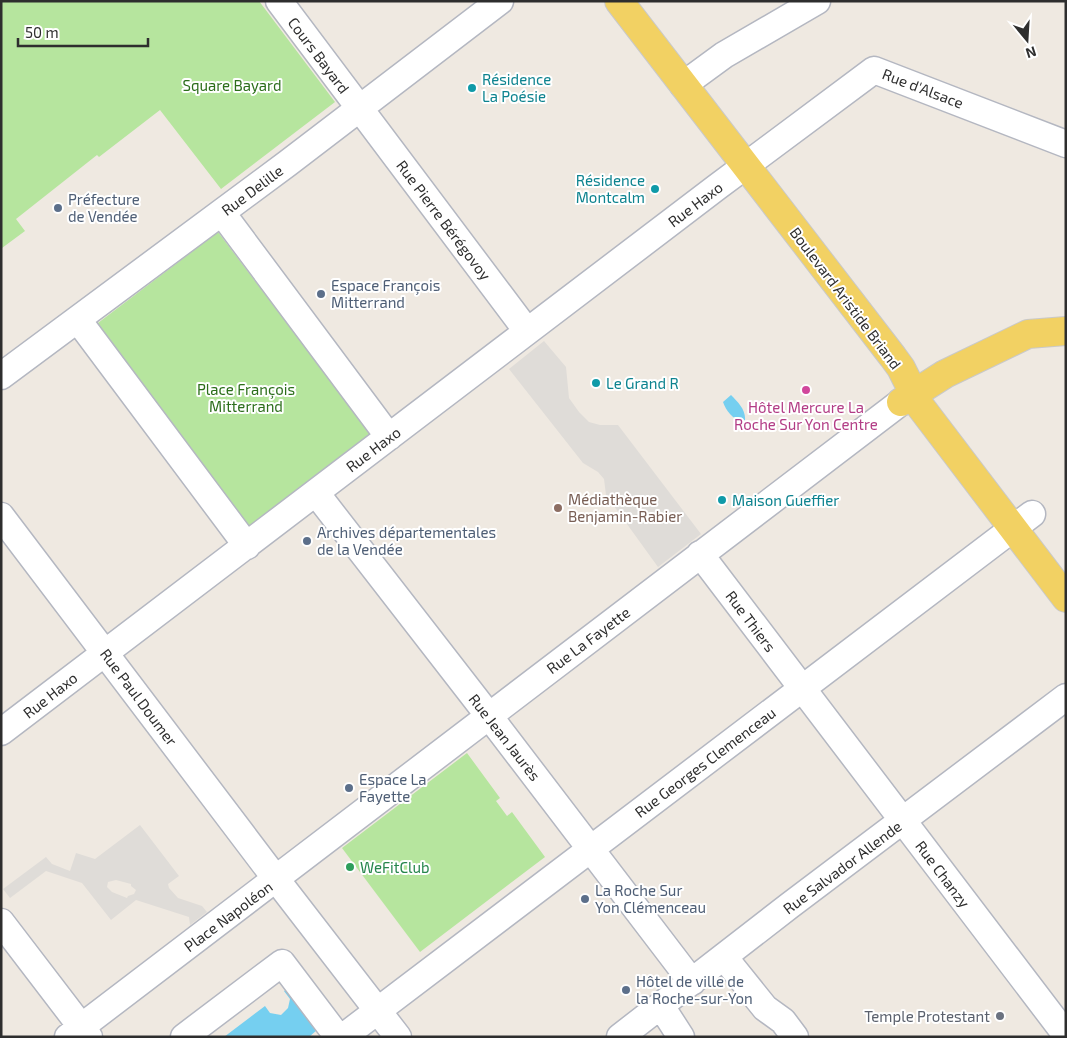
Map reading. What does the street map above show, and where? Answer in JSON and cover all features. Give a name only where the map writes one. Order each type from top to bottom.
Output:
[{"type":"main road","name":"Boulevard Aristide Briand","points":[[618,1],[900,368],[907,398],[926,414],[1022,522],[1066,598]]},
{"type":"main road","points":[[900,368],[923,369],[938,364],[974,342],[1028,334],[1066,331]]},
{"type":"main road","points":[[907,398],[963,365],[1028,334]]},
{"type":"street","name":"Cours Bayard","points":[[279,1],[360,108]]},
{"type":"street","name":"Rue Delille","points":[[1,376],[222,212],[500,1]]},
{"type":"street","points":[[683,85],[724,55],[817,1]]},
{"type":"street","name":"Rue d'Alsace","points":[[744,166],[874,70],[1066,144]]},
{"type":"street","name":"Rue Pierre Bérégovoy","points":[[360,108],[528,331]]},
{"type":"street","name":"Rue Haxo","points":[[1,732],[744,166]]},
{"type":"street","points":[[222,212],[389,437]]},
{"type":"street","points":[[78,320],[247,546]]},
{"type":"street","name":"Rue La Fayette","points":[[276,879],[907,398]]},
{"type":"street","name":"Rue Jean Jaurès","points":[[316,493],[692,982]]},
{"type":"street","name":"Rue Paul Doumer","points":[[1,516],[276,879]]},
{"type":"street","name":"Rue Georges Clemenceau","points":[[343,1037],[1022,522]]},
{"type":"street","name":"Rue Thiers","points":[[700,554],[802,688]]},
{"type":"street","name":"Rue Chanzy","points":[[802,688],[1066,1035]]},
{"type":"street","name":"Rue Salvador Allende","points":[[620,1037],[789,906],[1066,698]]},
{"type":"street","name":"Place Napoléon","points":[[80,1033],[276,879],[398,1037]]},
{"type":"street","points":[[1,922],[80,1033]]},
{"type":"street","points":[[724,957],[765,1008],[783,1021],[795,1037]]},
{"type":"street","points":[[184,1037],[282,963],[338,1037]]},
{"type":"street","points":[[661,1006],[681,1037]]},
{"type":"green space","name":"Square Bayard","points":[[1,1],[259,1],[335,102],[221,189],[160,110],[99,157],[97,155],[16,219],[25,231],[2,248]]},
{"type":"green space","name":"Place François Mitterrand","points":[[218,232],[374,438],[250,532],[94,326]]},
{"type":"green space","points":[[467,753],[500,798],[496,801],[507,816],[512,812],[545,857],[420,952],[342,848]]},
{"type":"shaded area","points":[[544,341],[566,367],[569,398],[579,412],[589,422],[600,425],[618,425],[701,534],[658,567],[606,495],[604,479],[598,472],[583,463],[509,369]]},
{"type":"shaded area","points":[[140,825],[179,876],[168,884],[169,888],[178,898],[202,906],[207,912],[190,925],[189,917],[136,900],[111,920],[82,883],[46,871],[10,898],[3,889],[46,857],[52,864],[70,871],[76,853],[95,859]],"holes":[[[116,880],[131,884],[136,890],[134,894],[127,898],[112,892],[107,887],[108,882]]]},
{"type":"water","points":[[731,395],[743,410],[745,420],[742,422],[733,417],[724,405],[723,402]]},
{"type":"water","points":[[287,989],[317,1030],[309,1037],[224,1037],[265,1006],[270,1013],[281,1015],[288,1008],[290,999],[284,991]]},
{"type":"place","name":"Résidence La Poésie","points":[[472,88]]},
{"type":"place","name":"Résidence Montcalm","points":[[655,189]]},
{"type":"place","name":"Préfecture de Vendée","points":[[58,208]]},
{"type":"place","name":"Espace François Mitterrand","points":[[321,294]]},
{"type":"place","name":"Le Grand R","points":[[596,383]]},
{"type":"place","name":"Hôtel Mercure La Roche Sur Yon Centre","points":[[806,390]]},
{"type":"place","name":"Maison Gueffier","points":[[722,500]]},
{"type":"place","name":"Médiathèque Benjamin-Rabier","points":[[558,508]]},
{"type":"place","name":"Archives départementales de la Vendée","points":[[307,541]]},
{"type":"place","name":"Espace La Fayette","points":[[349,788]]},
{"type":"place","name":"WeFitClub","points":[[350,867]]},
{"type":"place","name":"La Roche Sur Yon Clémenceau","points":[[585,899]]},
{"type":"place","name":"Hôtel de ville de la Roche-sur-Yon","points":[[626,990]]},
{"type":"place","name":"Temple Protestant","points":[[1000,1016]]}]
